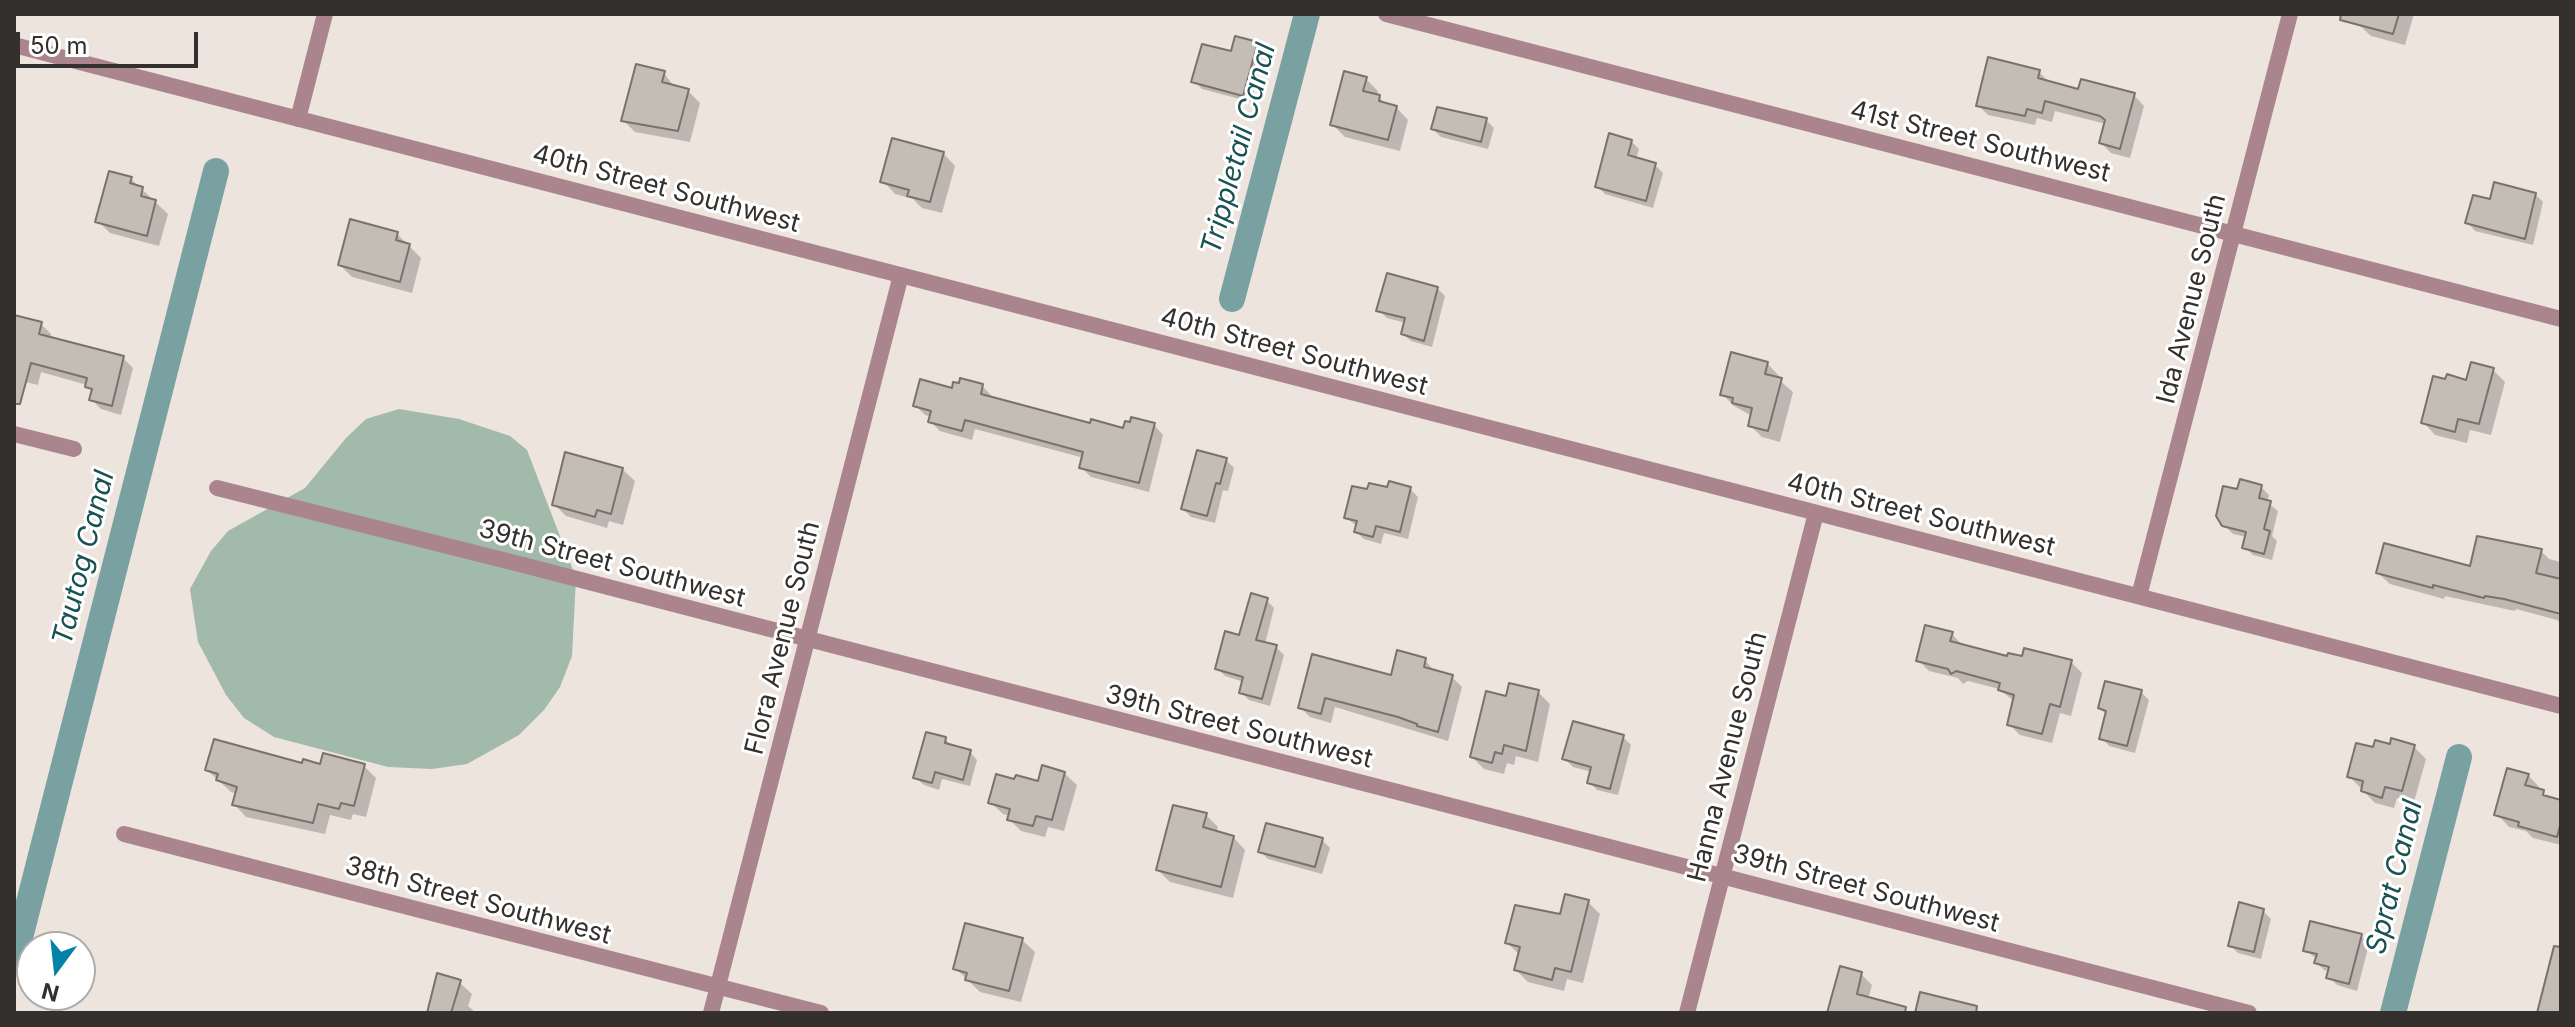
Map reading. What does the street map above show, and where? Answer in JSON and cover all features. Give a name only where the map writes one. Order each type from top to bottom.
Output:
[{"type":"street","points":[[298,119],[325,14]]},
{"type":"street","name":"41st Street Southwest","points":[[1386,14],[2561,319]]},
{"type":"street","name":"Ida Avenue South","points":[[2139,596],[2290,14]]},
{"type":"street","name":"40th Street Southwest","points":[[14,45],[2561,706]]},
{"type":"street","name":"Flora Avenue South","points":[[711,1013],[901,275]]},
{"type":"street","points":[[14,434],[74,449]]},
{"type":"street","name":"39th Street Southwest","points":[[217,488],[2249,1013]]},
{"type":"street","name":"Hanna Avenue South","points":[[1687,1013],[1816,513]]},
{"type":"street","name":"38th Street Southwest","points":[[124,834],[821,1013]]},
{"type":"green space","points":[[399,409],[459,419],[510,436],[527,450],[576,578],[572,656],[560,687],[544,710],[519,735],[467,764],[432,769],[388,767],[274,737],[244,718],[226,695],[198,642],[190,589],[211,551],[228,531],[305,488],[366,419]]},
{"type":"building","points":[[2341,14],[2399,14],[2393,34],[2340,20]]},
{"type":"building","points":[[1235,36],[1258,42],[1243,96],[1191,82],[1202,44],[1231,51]]},
{"type":"building","points":[[1988,57],[2040,70],[2038,78],[2078,89],[2081,79],[2135,93],[2120,149],[2099,143],[2105,120],[2100,116],[2045,101],[2042,113],[2027,109],[2025,116],[1976,106]]},
{"type":"building","points":[[636,64],[665,71],[662,82],[689,89],[678,131],[621,121]]},
{"type":"building","points":[[1344,71],[1367,77],[1363,91],[1380,95],[1379,101],[1397,106],[1388,140],[1330,125]]},
{"type":"building","points":[[1437,107],[1487,118],[1481,142],[1431,129]]},
{"type":"building","points":[[1609,133],[1632,140],[1628,155],[1656,163],[1646,201],[1595,187]]},
{"type":"building","points":[[892,138],[944,152],[930,202],[907,196],[909,190],[880,182]]},
{"type":"building","points":[[109,171],[132,177],[130,183],[143,187],[141,196],[156,200],[147,236],[95,222]]},
{"type":"building","points":[[2494,182],[2536,193],[2525,239],[2465,223],[2473,195],[2490,199]]},
{"type":"building","points":[[350,219],[398,232],[396,240],[410,244],[400,282],[338,265]]},
{"type":"building","points":[[1387,273],[1438,287],[1424,341],[1401,334],[1405,318],[1376,311]]},
{"type":"building","points":[[14,315],[42,322],[39,334],[124,356],[112,406],[89,400],[92,389],[85,387],[87,378],[31,363],[20,404],[14,404]]},
{"type":"building","points":[[1731,352],[1768,362],[1765,374],[1782,378],[1768,431],[1748,426],[1752,408],[1732,403],[1733,398],[1720,395]]},
{"type":"building","points":[[2471,362],[2494,368],[2479,424],[2458,419],[2455,432],[2421,423],[2433,376],[2445,379],[2447,374],[2466,380]]},
{"type":"building","points":[[960,378],[983,384],[981,394],[1090,423],[1091,419],[1123,428],[1125,421],[1130,422],[1131,417],[1155,423],[1139,483],[1079,468],[1083,452],[965,420],[962,431],[928,422],[931,411],[913,406],[920,379],[952,388],[953,382],[959,383]]},
{"type":"building","points":[[1197,450],[1227,458],[1207,516],[1181,509]]},
{"type":"building","points":[[565,452],[623,468],[611,514],[597,510],[595,517],[552,505]]},
{"type":"building","points":[[2240,479],[2262,485],[2259,498],[2271,501],[2264,529],[2270,531],[2264,554],[2242,548],[2246,532],[2222,526],[2216,516],[2223,486],[2237,489]]},
{"type":"building","points":[[1389,481],[1411,487],[1400,532],[1376,526],[1373,537],[1354,532],[1357,521],[1344,518],[1352,486],[1367,489],[1369,483],[1387,487]]},
{"type":"building","points":[[2477,536],[2542,549],[2536,573],[2561,579],[2561,614],[2376,573],[2384,543],[2470,566]]},
{"type":"building","points":[[1251,593],[1268,598],[1256,640],[1277,645],[1262,699],[1239,693],[1243,677],[1215,669],[1225,631],[1239,635]]},
{"type":"building","points":[[1925,625],[1953,632],[1950,641],[2007,656],[2008,653],[2022,656],[2024,648],[2072,660],[2060,707],[2050,704],[2042,734],[2007,725],[2014,695],[1998,690],[2000,683],[1956,671],[1951,674],[1948,669],[1916,661]]},
{"type":"building","points":[[1397,650],[1426,658],[1424,667],[1453,675],[1438,732],[1398,717],[1325,698],[1321,714],[1298,708],[1312,654],[1391,675]]},
{"type":"building","points":[[2105,681],[2142,690],[2127,746],[2099,739],[2106,711],[2098,708]]},
{"type":"building","points":[[1509,683],[1539,690],[1526,751],[1504,745],[1502,754],[1495,752],[1492,763],[1470,757],[1486,691],[1506,696]]},
{"type":"building","points":[[1573,721],[1624,735],[1610,789],[1587,783],[1591,767],[1562,759]]},
{"type":"building","points":[[926,732],[946,737],[945,743],[971,750],[963,780],[935,772],[932,783],[913,778]]},
{"type":"building","points":[[2391,738],[2415,745],[2402,791],[2385,787],[2382,798],[2361,791],[2363,781],[2347,777],[2356,743],[2373,747],[2375,740],[2390,744]]},
{"type":"building","points":[[214,739],[302,763],[303,759],[320,764],[323,753],[365,764],[354,806],[341,803],[339,809],[318,804],[313,823],[232,805],[237,787],[216,780],[218,774],[205,770]]},
{"type":"building","points":[[1042,765],[1065,772],[1052,820],[1036,816],[1033,826],[1007,820],[1010,809],[988,803],[996,774],[1038,781]]},
{"type":"building","points":[[2507,768],[2529,774],[2525,785],[2544,790],[2543,795],[2561,800],[2557,837],[2518,826],[2519,822],[2494,815]]},
{"type":"building","points":[[1173,805],[1207,813],[1203,827],[1234,836],[1221,887],[1156,870]]},
{"type":"building","points":[[1266,823],[1323,838],[1315,867],[1258,852]]},
{"type":"building","points":[[1565,894],[1589,900],[1571,972],[1555,968],[1552,980],[1514,970],[1520,947],[1505,943],[1515,905],[1560,914]]},
{"type":"building","points":[[2239,902],[2264,909],[2254,952],[2228,946]]},
{"type":"building","points":[[2310,921],[2362,934],[2349,984],[2326,978],[2329,967],[2314,963],[2317,954],[2303,951]]},
{"type":"building","points":[[965,923],[1023,938],[1009,991],[965,980],[967,973],[953,969]]},
{"type":"building","points":[[2554,946],[2561,947],[2561,1013],[2537,1013]]},
{"type":"building","points":[[1840,966],[1862,972],[1857,994],[1906,1007],[1905,1013],[1827,1013]]},
{"type":"building","points":[[437,973],[461,980],[451,1013],[427,1013]]},
{"type":"building","points":[[1920,992],[1977,1006],[1976,1013],[1915,1013]]},
{"type":"waterway","name":"Trippletail Canal","points":[[1232,299],[1307,14]]},
{"type":"waterway","name":"Tautog Canal","points":[[14,961],[216,171]]},
{"type":"waterway","name":"Sprat Canal","points":[[2393,1013],[2459,757]]}]
